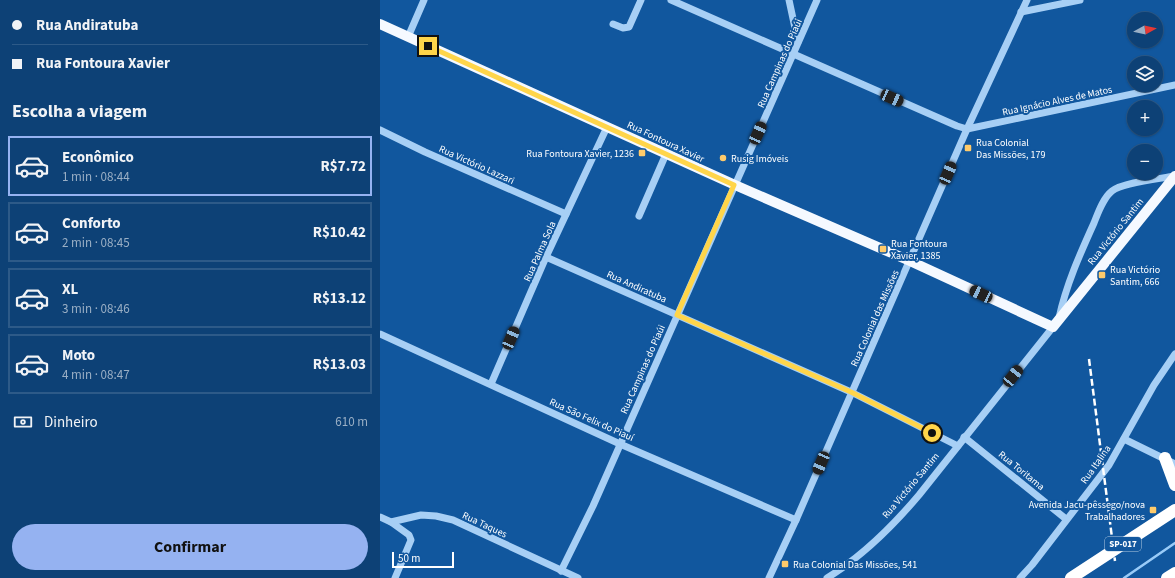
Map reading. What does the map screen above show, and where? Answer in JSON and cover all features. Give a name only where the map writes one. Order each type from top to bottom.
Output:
[{"type":"highway","points":[[1170,461],[1175,485]]},
{"type":"highway","name":"SP-017","points":[[1071,578],[1175,510]]},
{"type":"highway","points":[[1167,578],[1175,573]]},
{"type":"main road","name":"Rua Fontoura Xavier","points":[[380,24],[734,185],[1056,323]]},
{"type":"main road","name":"Rua Victório Santim","points":[[1056,323],[1175,176]]},
{"type":"street","points":[[408,37],[424,0]]},
{"type":"street","points":[[613,24],[623,28],[628,28],[641,0]]},
{"type":"street","points":[[671,0],[793,55],[967,129]]},
{"type":"street","points":[[789,0],[798,42]]},
{"type":"street","name":"Rua Campinas do Piaúi","points":[[562,571],[817,0]]},
{"type":"street","name":"Rua Colonial das Missões","points":[[769,578],[796,520],[967,129],[1027,0]]},
{"type":"street","points":[[1021,12],[1080,0]]},
{"type":"street","name":"Rua Ignácio Alves de Matos","points":[[967,129],[1175,84]]},
{"type":"street","name":"Rua Palma Sola","points":[[490,384],[546,257],[607,127]]},
{"type":"street","name":"Rua Victório Lazzari","points":[[380,130],[425,152],[566,214]]},
{"type":"street","points":[[639,216],[666,154]]},
{"type":"street","name":"Rua Victório Santim","points":[[827,578],[842,569],[882,536],[920,495],[964,437],[1056,323],[1063,298],[1081,251],[1100,209],[1111,192],[1122,187],[1175,176]]},
{"type":"street","name":"Rua Andiratuba","points":[[546,257],[851,392],[958,446]]},
{"type":"street","name":"Rua São Felix do Piauí","points":[[380,334],[620,444],[796,520]]},
{"type":"street","name":"Rua Italina","points":[[1020,578],[1032,565],[1109,464],[1154,385],[1175,354]]},
{"type":"street","name":"Rua Toritama","points":[[964,437],[1066,519]]},
{"type":"street","points":[[1124,439],[1170,461]]},
{"type":"street","name":"Rua Taques","points":[[391,522],[420,515],[436,516],[453,520],[578,578]]},
{"type":"street","points":[[380,517],[391,522],[409,535],[411,540],[395,578]]},
{"type":"waterway","points":[[1124,578],[1175,543]]},
{"type":"railway","points":[[1089,359],[1115,561]]},
{"type":"place","name":"Rua Colonial Das Missões, 179","points":[[968,148]]},
{"type":"place","name":"Rua Fontoura Xavier, 1236","points":[[642,153]]},
{"type":"place","name":"Rusig Imóveis","points":[[723,158]]},
{"type":"place","name":"Rua Fontoura Xavier, 1385","points":[[883,249]]},
{"type":"place","name":"Rua Victório Santim, 666","points":[[1102,275]]},
{"type":"place","name":"Avenida Jacu-pêssego/nova Trabalhadores","points":[[1153,510]]},
{"type":"place","name":"Rua Colonial Das Missões, 541","points":[[785,564]]},
{"type":"route","points":[[428,46],[734,185],[677,315],[851,392],[932,433]]}]
